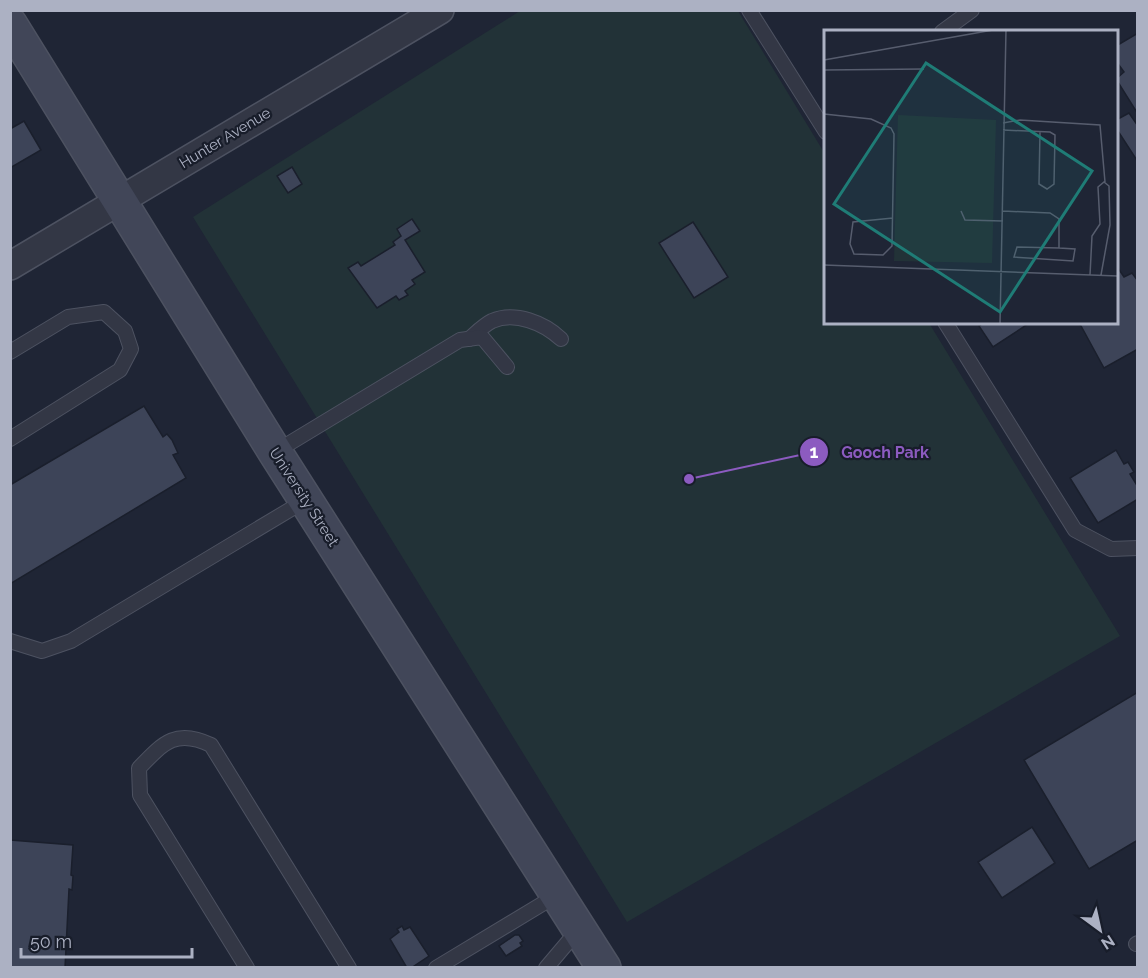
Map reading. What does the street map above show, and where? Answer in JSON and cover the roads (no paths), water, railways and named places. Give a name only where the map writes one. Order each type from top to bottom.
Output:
[{"type":"street","name":"Hunter Avenue","points":[[10,266],[440,10]]},
{"type":"street","name":"University Street","points":[[10,24],[275,452],[604,968]]},
{"type":"lane","points":[[749,10],[821,115]]},
{"type":"lane","points":[[945,30],[972,10]]},
{"type":"lane","points":[[10,352],[68,317],[104,312],[125,331],[131,349],[120,370],[10,439]]},
{"type":"lane","points":[[469,339],[492,321],[503,319],[531,320],[548,326],[561,339]]},
{"type":"lane","points":[[946,324],[1075,530],[1110,549],[1137,548]]},
{"type":"lane","points":[[275,452],[460,340],[482,337],[507,367]]},
{"type":"lane","points":[[10,641],[42,651],[70,641],[306,500]]},
{"type":"lane","points":[[247,968],[140,795],[139,768],[158,749],[176,737],[196,738],[211,745],[349,968]]},
{"type":"lane","points":[[436,968],[557,895]]},
{"type":"lane","points":[[546,968],[579,929]]},
{"type":"place","name":"Gooch Park","points":[[689,479]]}]
